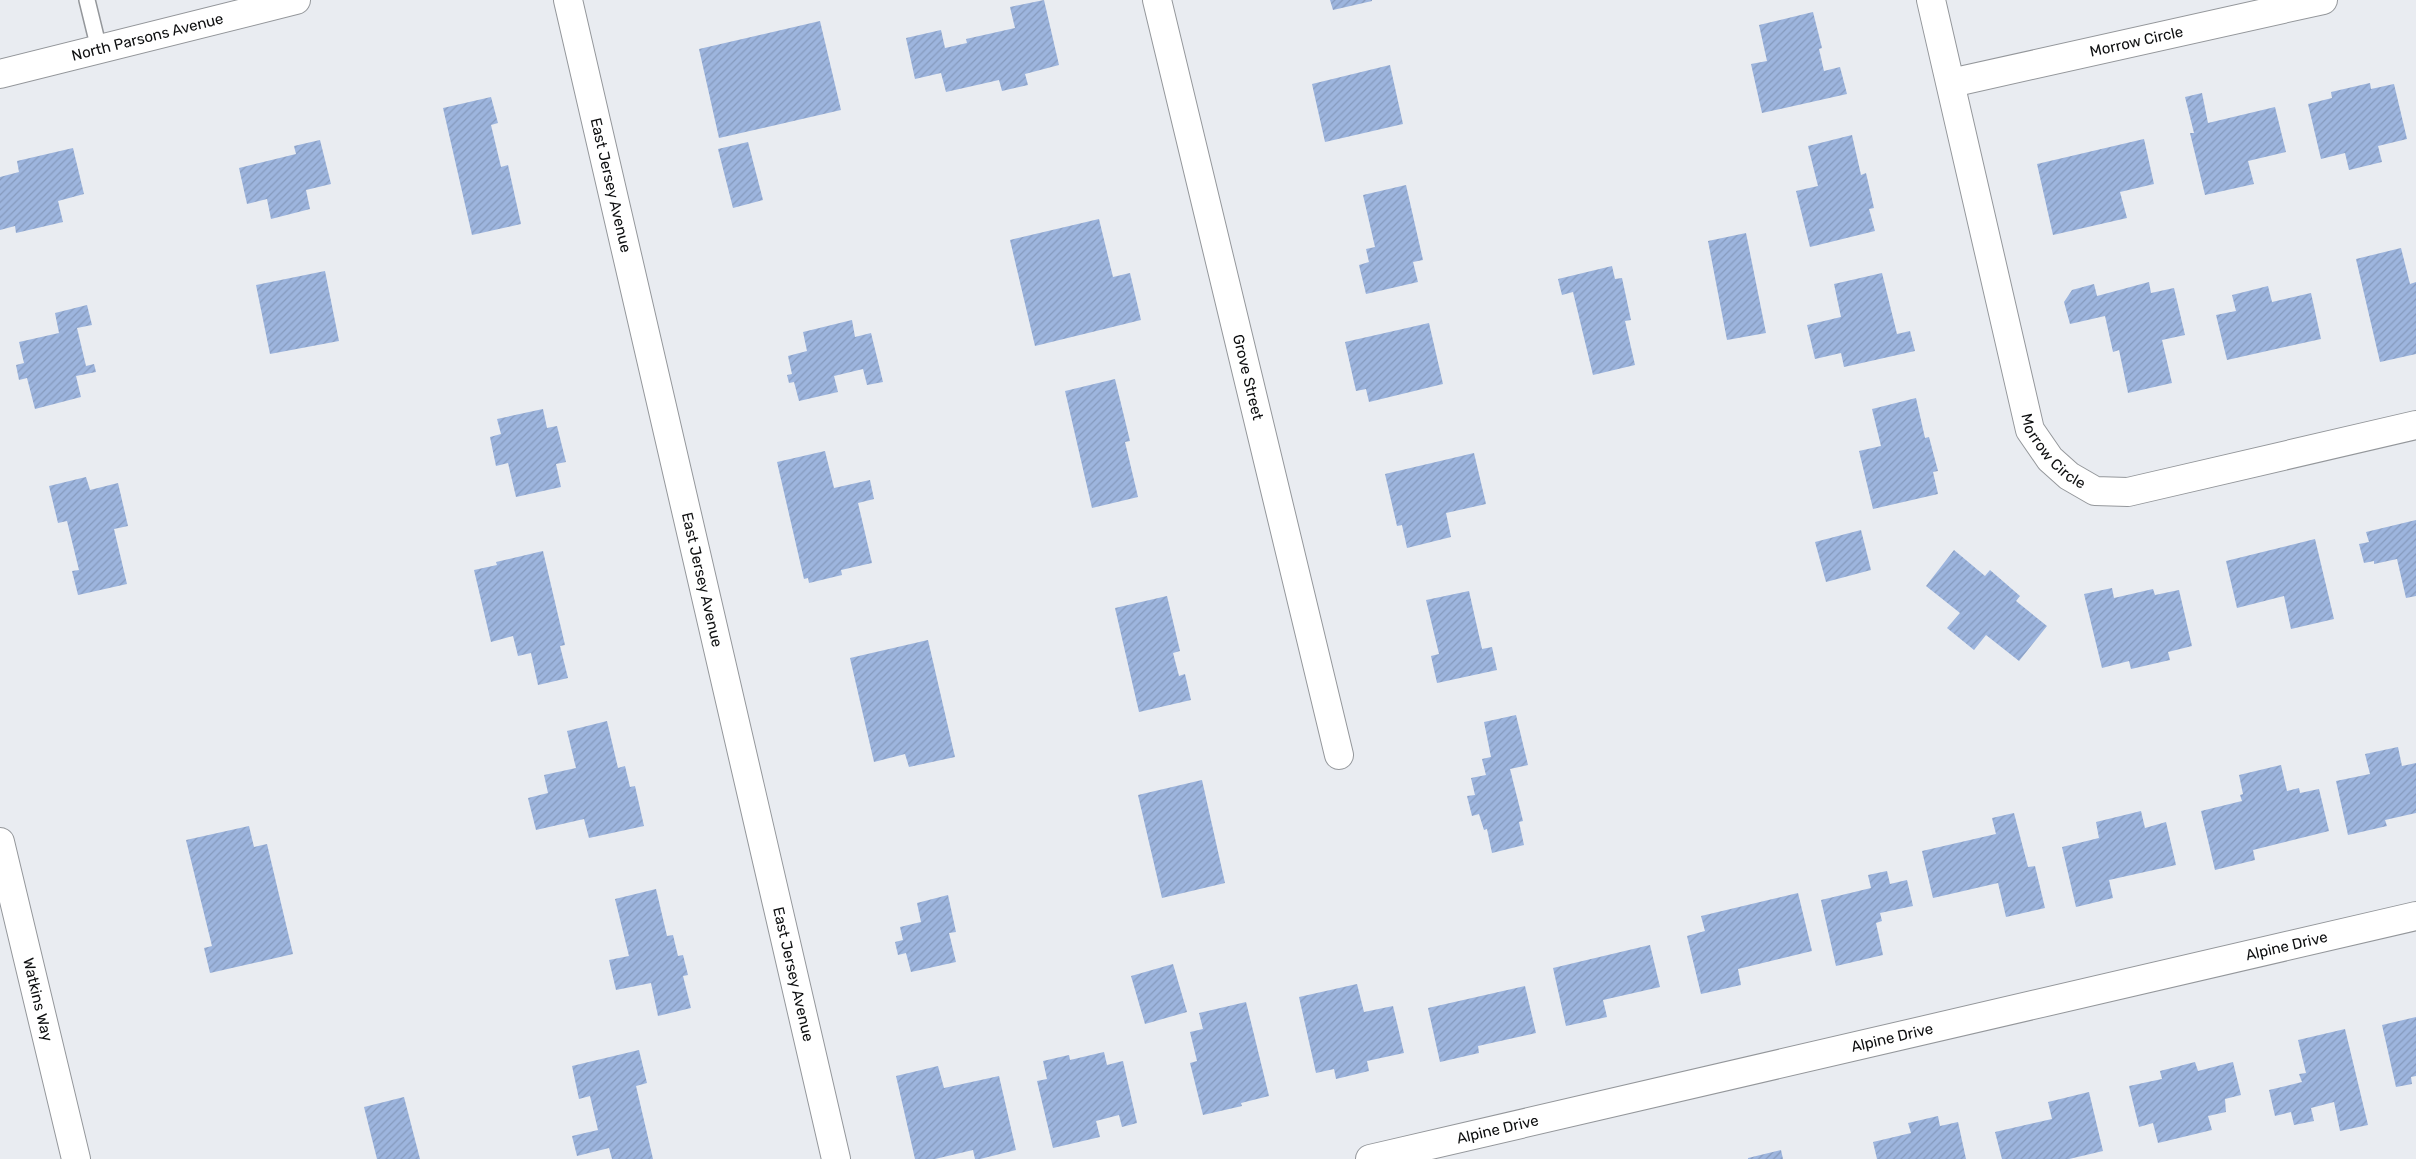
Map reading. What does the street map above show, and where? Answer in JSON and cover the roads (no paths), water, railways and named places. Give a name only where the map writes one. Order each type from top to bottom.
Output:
[{"type":"street","name":"North Parsons Avenue","points":[[0,74],[296,0]]},
{"type":"street","name":"East Jersey Avenue","points":[[568,0],[836,1159]]},
{"type":"street","name":"Grove Street","points":[[1157,0],[1339,755]]},
{"type":"street","name":"Morrow Circle","points":[[1931,0],[2030,430],[2050,459],[2069,476],[2095,491],[2128,492],[2416,425]]},
{"type":"street","name":"Morrow Circle","points":[[1951,83],[2323,0]]},
{"type":"street","name":"Watkins Way","points":[[0,842],[76,1159]]},
{"type":"street","name":"Alpine Drive","points":[[1370,1159],[2416,916]]},
{"type":"lane","points":[[87,0],[99,49]]}]
